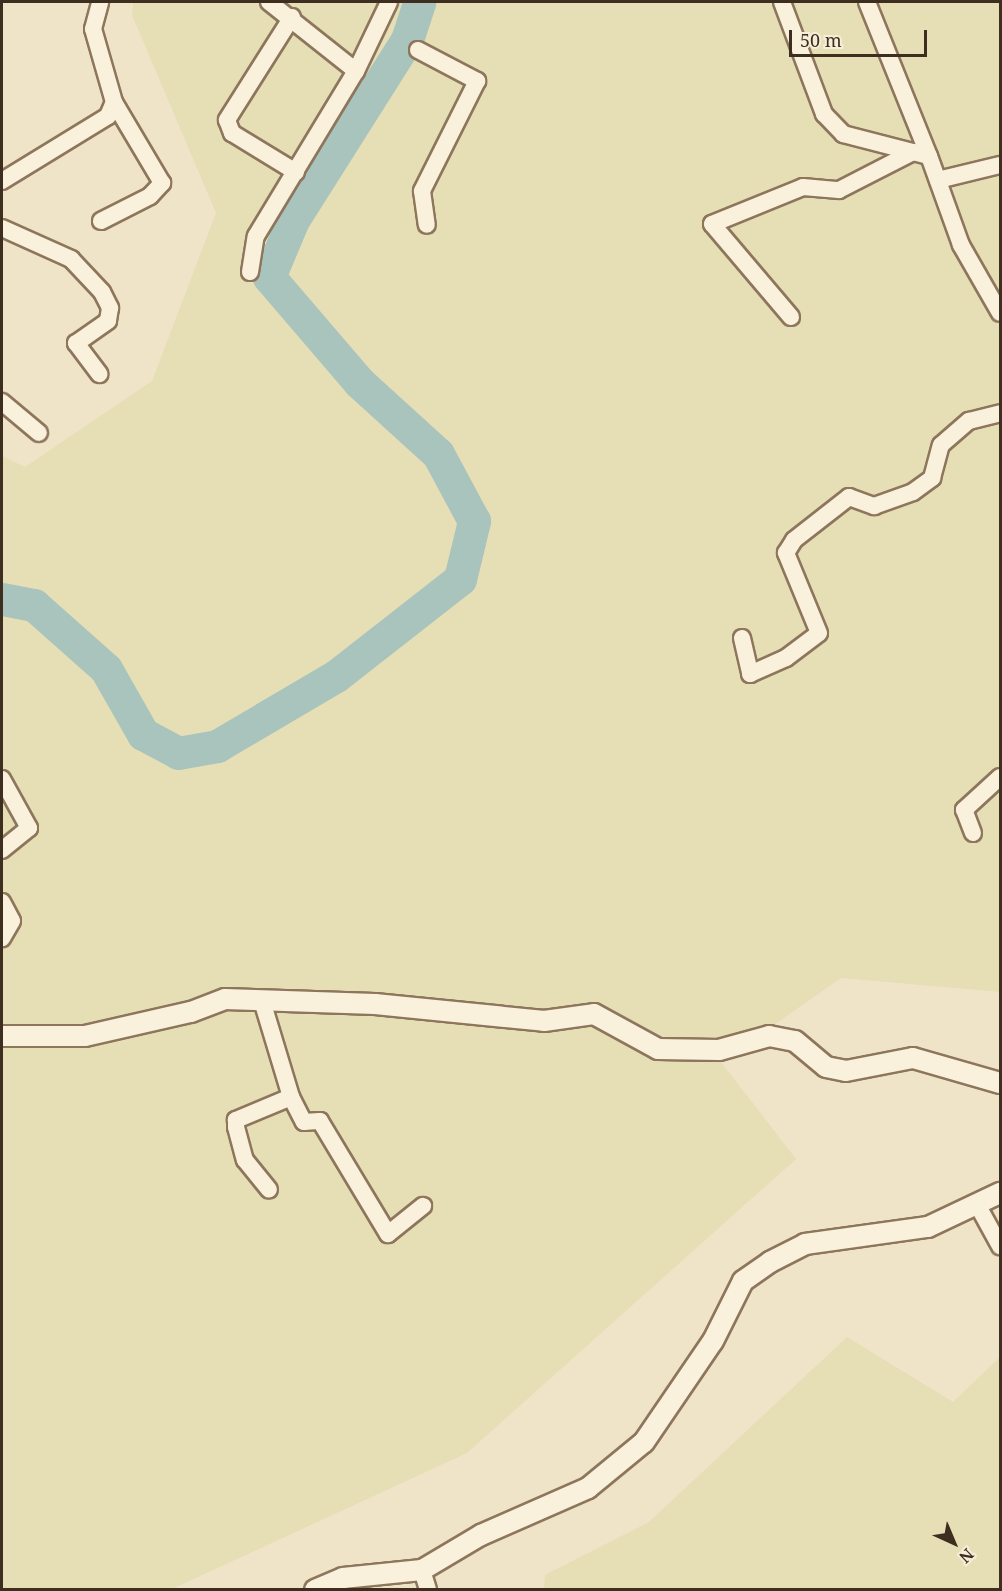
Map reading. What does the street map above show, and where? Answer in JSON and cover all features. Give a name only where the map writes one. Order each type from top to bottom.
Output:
[{"type":"street","points":[[100,2],[95,47],[114,102],[162,183],[150,196],[101,221]]},
{"type":"street","points":[[269,2],[292,17],[356,71]]},
{"type":"street","points":[[250,272],[256,236],[356,71],[389,2]]},
{"type":"street","points":[[782,2],[824,114],[843,134],[921,154]]},
{"type":"street","points":[[867,2],[921,154],[938,180],[961,245],[1000,313]]},
{"type":"street","points":[[292,17],[227,120],[232,133],[296,172]]},
{"type":"street","points":[[418,50],[477,81],[422,191],[427,225]]},
{"type":"street","points":[[2,181],[100,123],[114,102]]},
{"type":"street","points":[[791,317],[712,224],[803,187],[839,190],[921,154]]},
{"type":"street","points":[[938,180],[1000,165]]},
{"type":"street","points":[[2,228],[71,258],[102,292],[110,308],[108,321],[76,343],[99,374]]},
{"type":"street","points":[[2,402],[39,433]]},
{"type":"street","points":[[742,638],[750,674],[786,658],[819,633],[786,553],[794,540],[849,497],[874,506],[913,492],[932,478],[941,445],[969,421],[1000,413]]},
{"type":"street","points":[[973,833],[964,810],[1000,777]]},
{"type":"street","points":[[2,779],[29,828],[2,850]]},
{"type":"street","points":[[2,902],[12,921],[2,938]]},
{"type":"street","points":[[2,1036],[85,1036],[192,1012],[225,999],[263,1004],[375,1004],[544,1021],[594,1014],[658,1049],[719,1050],[769,1036],[795,1041],[826,1067],[846,1071],[913,1058],[1000,1083]]},
{"type":"street","points":[[263,1004],[291,1097],[304,1122],[320,1121],[388,1234],[423,1206]]},
{"type":"street","points":[[269,1190],[245,1160],[236,1120],[291,1097]]},
{"type":"street","points":[[315,1590],[343,1578],[422,1570],[481,1535],[588,1488],[644,1442],[707,1351],[743,1281],[770,1262],[805,1244],[928,1227],[978,1206],[1000,1193]]},
{"type":"street","points":[[978,1206],[1000,1246]]},
{"type":"street","points":[[422,1570],[428,1590]]},
{"type":"shaded area","points":[[133,2],[1000,2],[1000,992],[841,978],[721,1062],[796,1159],[467,1453],[172,1589],[2,1589],[2,456],[25,467],[152,381],[216,213],[132,15]]},
{"type":"shaded area","points":[[847,1337],[953,1402],[1000,1357],[1000,1589],[544,1589],[545,1575],[649,1522]]},
{"type":"waterway","points":[[2,599],[34,605],[106,669],[143,734],[178,753],[217,746],[336,676],[460,579],[474,521],[438,454],[359,382],[269,277],[293,220],[407,40],[419,2]]}]
